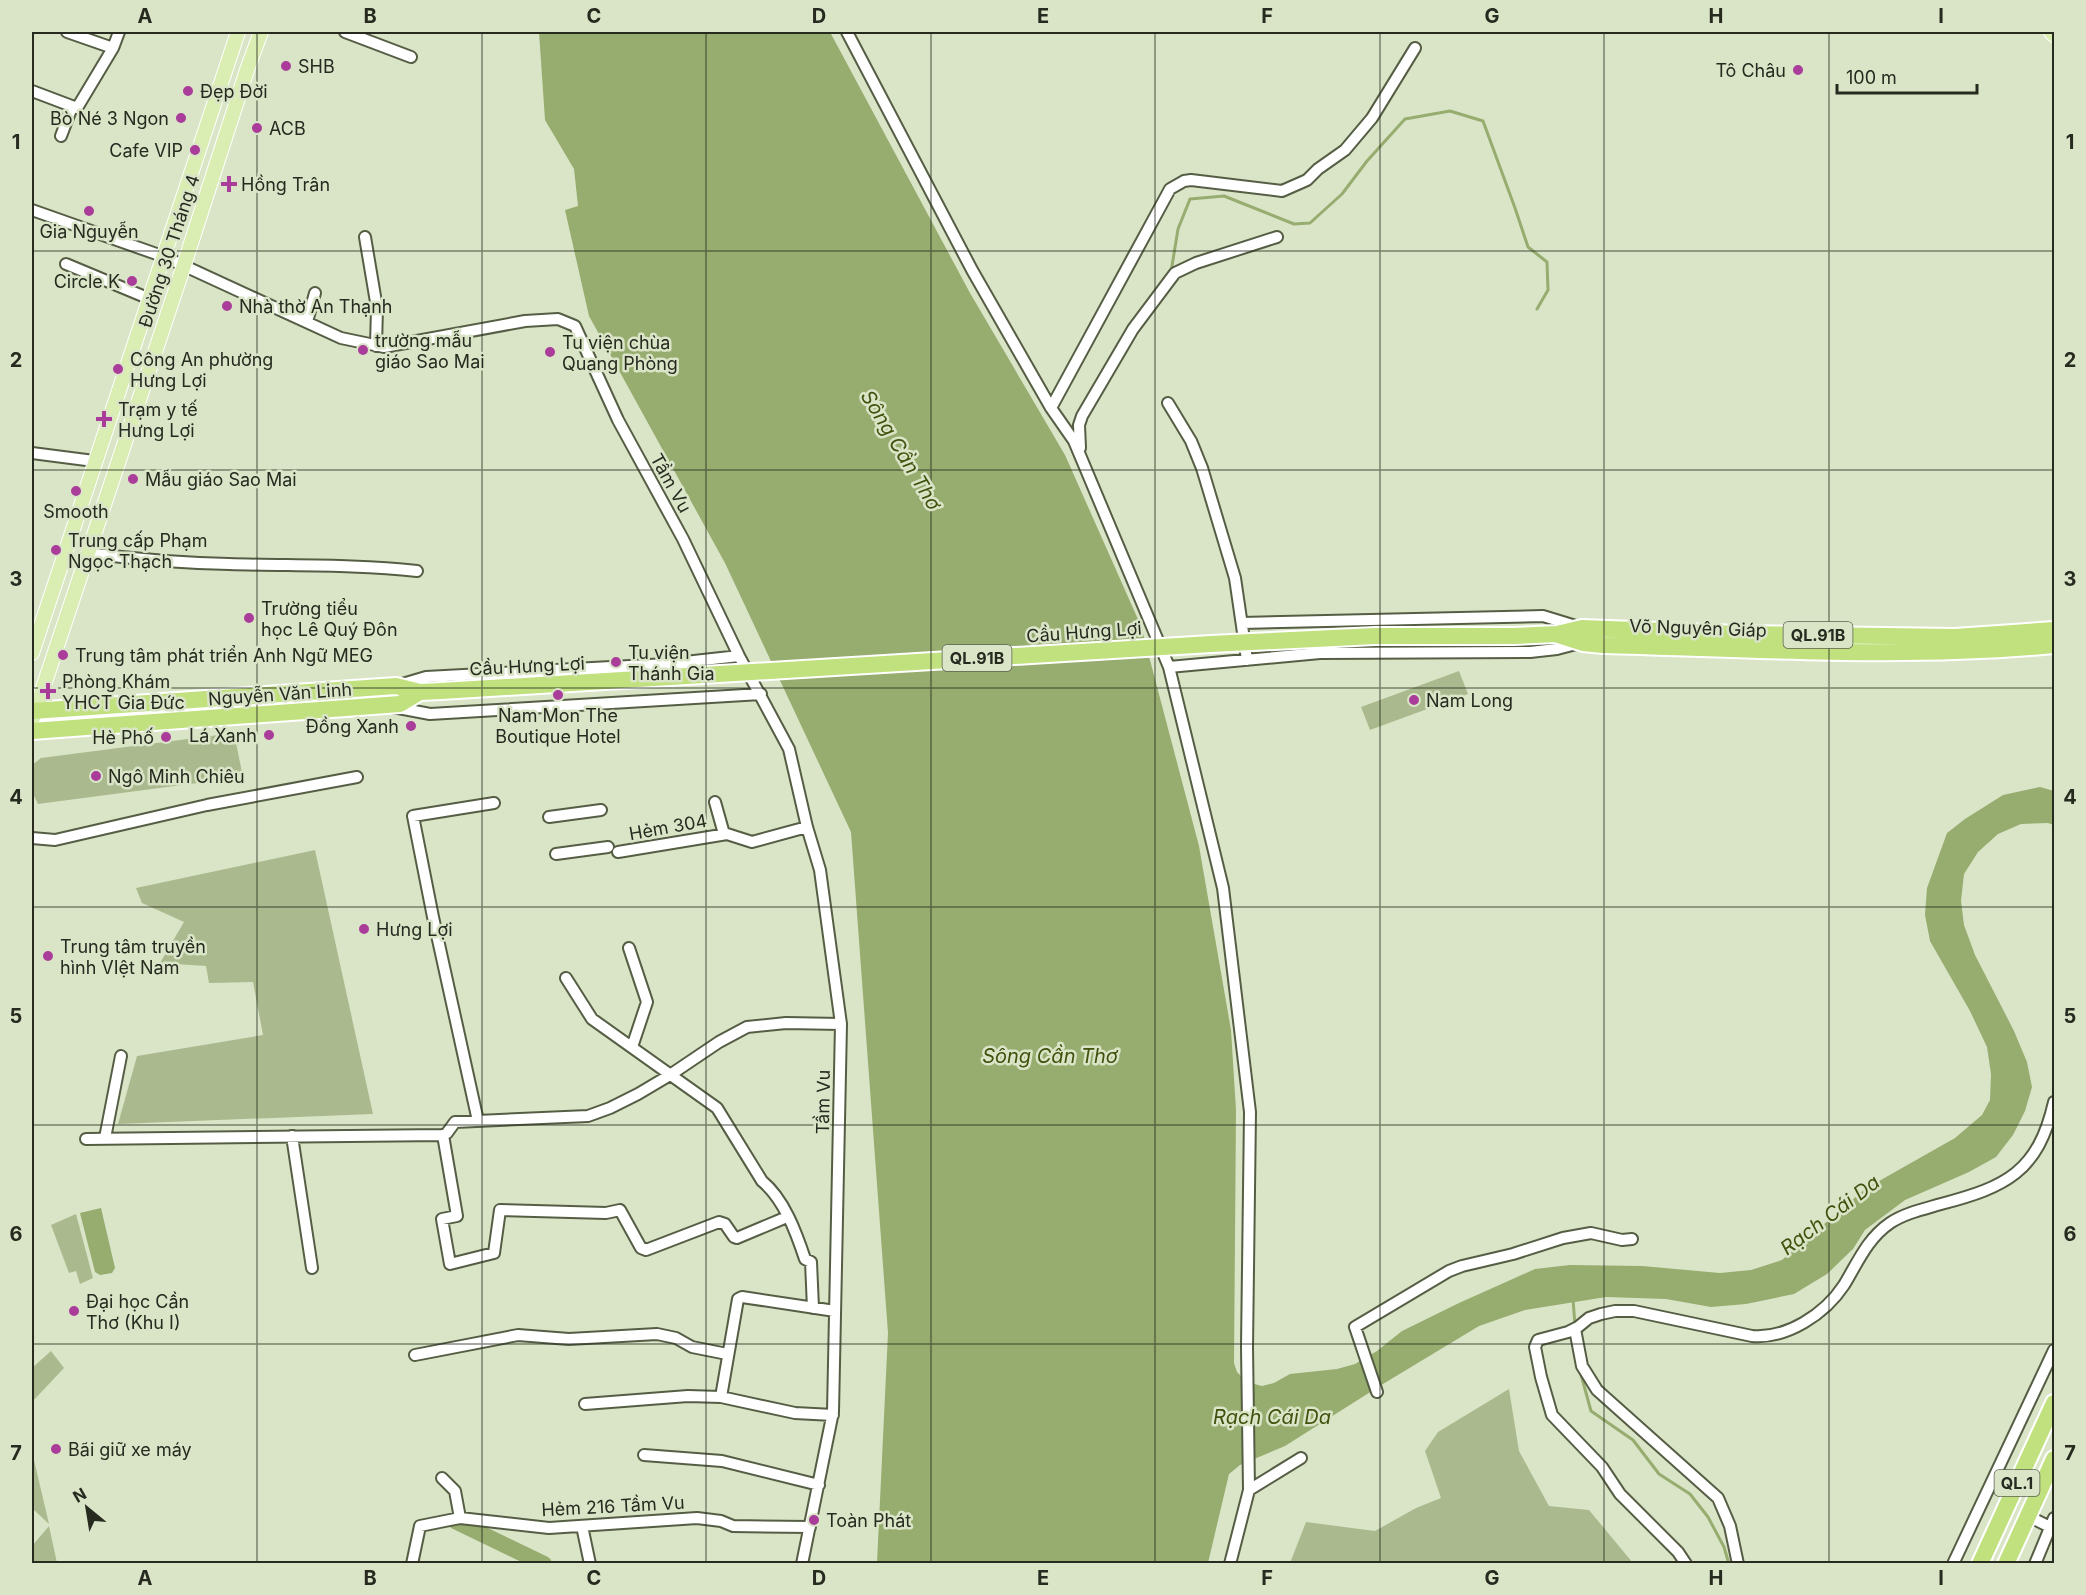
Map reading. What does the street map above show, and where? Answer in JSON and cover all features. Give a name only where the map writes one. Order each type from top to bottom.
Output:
[{"type":"highway","name":"Võ Nguyên Giáp","points":[[1740,641],[1955,637],[2055,630]]},
{"type":"highway","name":"Võ Nguyên Giáp","points":[[1514,636],[1557,634],[1936,652],[2055,645]]},
{"type":"highway","name":"Cầu Hưng Lợi","points":[[441,691],[1211,644],[1375,636],[1514,636]]},
{"type":"highway","name":"Nguyễn Văn Linh","points":[[33,714],[396,686],[420,692],[441,691]]},
{"type":"highway","name":"Nguyễn Văn Linh","points":[[32,732],[400,704],[420,692]]},
{"type":"highway","name":"QL.1","points":[[1980,1563],[2055,1403]]},
{"type":"highway","name":"QL.1","points":[[2006,1563],[2055,1459]]},
{"type":"main road","name":"Đường 30 Tháng 4","points":[[32,653],[238,32]]},
{"type":"main road","name":"Đường 30 Tháng 4","points":[[33,714],[261,32]]},
{"type":"main road","points":[[2051,32],[2055,35]]},
{"type":"street","points":[[68,32],[113,48]]},
{"type":"street","points":[[32,91],[77,108],[113,48],[119,32]]},
{"type":"street","points":[[345,32],[411,57]]},
{"type":"street","points":[[847,32],[966,260],[1054,412],[1074,441],[1169,667],[1223,888],[1248,1100],[1249,1490],[1230,1563]]},
{"type":"street","points":[[1054,412],[1170,189],[1184,181],[1191,180],[1282,191],[1307,180],[1344,150],[1372,118],[1415,48]]},
{"type":"street","points":[[61,136],[72,107]]},
{"type":"street","points":[[32,210],[165,257],[341,338],[376,346],[377,308],[365,237]]},
{"type":"street","points":[[1080,454],[1079,425],[1082,416],[1133,330],[1175,273],[1196,262],[1276,237]]},
{"type":"street","points":[[66,264],[150,299]]},
{"type":"street","points":[[307,322],[315,293]]},
{"type":"street","name":"Tầm Vu","points":[[376,346],[384,347],[545,319],[558,319],[575,326],[618,420],[683,539],[739,656],[789,749],[807,827],[820,870],[841,1024],[833,1415],[802,1563]]},
{"type":"street","points":[[1168,403],[1191,441],[1202,468],[1235,578],[1247,660]]},
{"type":"street","points":[[32,453],[94,461]]},
{"type":"street","points":[[87,553],[173,562],[368,565],[417,571]]},
{"type":"street","points":[[1242,623],[1543,616],[1583,635]]},
{"type":"street","points":[[1169,667],[1320,653],[1530,652],[1557,649],[1583,635]]},
{"type":"street","points":[[396,686],[426,677],[667,664],[739,656]]},
{"type":"street","points":[[384,705],[430,714],[761,694]]},
{"type":"street","points":[[32,838],[55,840],[207,805],[357,777]]},
{"type":"street","name":"Hẻm 304","points":[[715,802],[724,834]]},
{"type":"street","points":[[478,1121],[413,816],[494,803]]},
{"type":"street","points":[[549,817],[601,810]]},
{"type":"street","name":"Hẻm 304","points":[[556,854],[613,850],[724,834],[752,842],[807,827]]},
{"type":"street","points":[[629,948],[647,1002],[632,1047]]},
{"type":"street","points":[[566,978],[592,1019],[717,1108],[762,1181],[779,1200],[805,1259],[811,1262],[813,1308]]},
{"type":"street","points":[[86,1139],[443,1135],[455,1122],[588,1116],[610,1108],[670,1075],[718,1042],[747,1027],[786,1023],[841,1024]]},
{"type":"street","points":[[105,1138],[121,1056]]},
{"type":"street","points":[[1686,1563],[1678,1552],[1620,1494],[1602,1467],[1552,1415],[1541,1377],[1536,1343],[1538,1340],[1575,1329],[1589,1318],[1615,1311],[1634,1311],[1759,1336],[1779,1334],[1791,1329],[1814,1315],[1838,1292],[1865,1246],[1890,1223],[1914,1212],[1994,1188],[2016,1174],[2024,1167],[2042,1141],[2055,1102]]},
{"type":"street","points":[[443,1135],[457,1216],[442,1219],[450,1264],[494,1253],[500,1210],[606,1213],[620,1210],[641,1248],[646,1250],[719,1222],[725,1224],[737,1238],[787,1217]]},
{"type":"street","points":[[292,1136],[312,1268]]},
{"type":"street","points":[[1377,1392],[1355,1327],[1449,1271],[1462,1266],[1514,1254],[1563,1238],[1592,1233],[1622,1240],[1632,1239]]},
{"type":"street","points":[[721,1397],[738,1299],[742,1297],[835,1311]]},
{"type":"street","points":[[1575,1329],[1582,1366],[1597,1390],[1718,1498],[1730,1526],[1738,1563]]},
{"type":"street","points":[[415,1355],[518,1335],[569,1339],[657,1334],[676,1338],[692,1347],[728,1354]]},
{"type":"street","points":[[1953,1563],[2055,1350]]},
{"type":"street","points":[[585,1404],[688,1396],[721,1397],[795,1413],[833,1415]]},
{"type":"street","points":[[644,1455],[722,1461],[819,1485]]},
{"type":"street","points":[[1249,1490],[1301,1458]]},
{"type":"street","points":[[442,1478],[455,1491],[460,1518]]},
{"type":"street","points":[[2028,1516],[2053,1525],[2035,1563]]},
{"type":"street","name":"Hẻm 216 Tầm Vu","points":[[412,1563],[420,1526],[460,1518],[549,1528],[697,1518],[721,1521],[733,1526],[810,1527]]},
{"type":"street","points":[[582,1526],[590,1563]]},
{"type":"shaded area","name":"Nam Long","points":[[1459,671],[1468,694],[1370,730],[1361,707]]},
{"type":"shaded area","points":[[234,733],[243,777],[38,804],[32,792],[32,765],[41,758]]},
{"type":"shaded area","points":[[315,850],[373,1114],[118,1124],[137,1056],[263,1035],[253,982],[209,983],[206,966],[160,963],[184,922],[142,903],[136,888]]},
{"type":"shaded area","points":[[76,1214],[93,1278],[80,1284],[76,1271],[69,1273],[51,1225]]},
{"type":"shaded area","points":[[51,1351],[64,1368],[32,1402],[32,1368]]},
{"type":"shaded area","points":[[1509,1389],[1519,1451],[1549,1506],[1589,1510],[1633,1563],[1290,1563],[1306,1522],[1375,1531],[1416,1508],[1441,1498],[1425,1451],[1438,1432]]},
{"type":"shaded area","points":[[34,1460],[49,1524],[32,1508],[32,1463]]},
{"type":"shaded area","points":[[49,1526],[57,1563],[32,1563],[32,1546]]},
{"type":"water","name":"Sông Cần Thơ","points":[[539,32],[830,32],[970,293],[1065,455],[1141,626],[1199,846],[1231,1030],[1236,1110],[1234,1363],[1237,1372],[1247,1382],[1262,1386],[1274,1383],[1290,1374],[1337,1369],[1355,1364],[1377,1351],[1402,1331],[1535,1269],[1570,1265],[1642,1266],[1720,1273],[1751,1270],[1782,1260],[1865,1189],[1955,1138],[1982,1115],[1990,1100],[1991,1074],[1987,1047],[1970,1011],[1930,941],[1925,915],[1927,888],[1947,833],[2003,795],[2040,787],[2054,791],[2054,825],[2048,823],[2021,824],[1998,834],[1978,852],[1964,874],[1961,901],[1964,925],[1975,955],[2014,1031],[2027,1062],[2032,1087],[2025,1111],[2013,1135],[1996,1157],[1969,1172],[1905,1200],[1865,1230],[1853,1249],[1827,1274],[1794,1294],[1746,1304],[1711,1307],[1666,1299],[1606,1297],[1525,1310],[1479,1326],[1285,1446],[1240,1465],[1229,1474],[1208,1563],[877,1563],[888,1333],[851,832],[725,563],[589,316],[565,210],[578,206],[574,169],[545,120]]},
{"type":"water","points":[[101,1208],[115,1268],[112,1273],[100,1275],[95,1272],[80,1213]]},
{"type":"waterway","points":[[1171,272],[1178,229],[1190,199],[1224,196],[1294,224],[1310,223],[1342,194],[1367,161],[1405,119],[1450,111],[1483,121],[1528,247],[1547,262],[1548,290],[1537,309]]},
{"type":"waterway","points":[[1573,1299],[1575,1326]]},
{"type":"waterway","points":[[1580,1371],[1591,1411],[1633,1440],[1659,1474],[1690,1494],[1708,1517],[1724,1547],[1729,1564]]},
{"type":"waterway","points":[[455,1521],[544,1564]]},
{"type":"place","name":"SHB","points":[[286,66]]},
{"type":"place","name":"Tô Châu","points":[[1798,70]]},
{"type":"place","name":"Đẹp Đời","points":[[188,91]]},
{"type":"place","name":"Bò Né 3 Ngon","points":[[181,118]]},
{"type":"place","name":"ACB","points":[[257,128]]},
{"type":"place","name":"Cafe VIP","points":[[195,150]]},
{"type":"place","name":"Hồng Trân","points":[[229,184]]},
{"type":"place","name":"Gia Nguyễn","points":[[89,211]]},
{"type":"place","name":"Circle K","points":[[132,281]]},
{"type":"place","name":"Nhà thờ An Thạnh","points":[[227,306]]},
{"type":"place","name":"trường mẫu giáo Sao Mai","points":[[363,350]]},
{"type":"place","name":"Tu viện chùa Quang Phòng","points":[[550,352]]},
{"type":"place","name":"Công An phường Hưng Lợi","points":[[118,369]]},
{"type":"place","name":"Trạm y tế Hưng Lợi","points":[[104,419]]},
{"type":"place","name":"Mẫu giáo Sao Mai","points":[[133,479]]},
{"type":"place","name":"Smooth","points":[[76,491]]},
{"type":"place","name":"Trung cấp Phạm Ngọc Thạch","points":[[56,550]]},
{"type":"place","name":"Trường tiểu học Lê Quý Đôn","points":[[249,618]]},
{"type":"place","name":"Trung tâm phát triển Anh Ngữ MEG","points":[[63,655]]},
{"type":"place","name":"Tu viện Thánh Gia","points":[[616,662]]},
{"type":"place","name":"Phòng Khám YHCT Gia Đức","points":[[48,691]]},
{"type":"place","name":"Nam Mon The Boutique Hotel","points":[[558,695]]},
{"type":"place","name":"Nam Long","points":[[1414,700]]},
{"type":"place","name":"Đồng Xanh","points":[[411,726]]},
{"type":"place","name":"Lá Xanh","points":[[269,735]]},
{"type":"place","name":"Hè Phố","points":[[166,737]]},
{"type":"place","name":"Ngô Minh Chiêu","points":[[96,776]]},
{"type":"place","name":"Hưng Lợi","points":[[364,929]]},
{"type":"place","name":"Trung tâm truyền hình VIệt Nam","points":[[48,956]]},
{"type":"place","name":"Đại học Cần Thơ (Khu I)","points":[[74,1311]]},
{"type":"place","name":"Bãi giữ xe máy","points":[[56,1449]]},
{"type":"place","name":"Toàn Phát","points":[[814,1520]]},
{"type":"water label","name":"Rạch Cái Da","points":[[1830,1215]]},
{"type":"water label","name":"Rạch Cái Da","points":[[1272,1417]]}]
